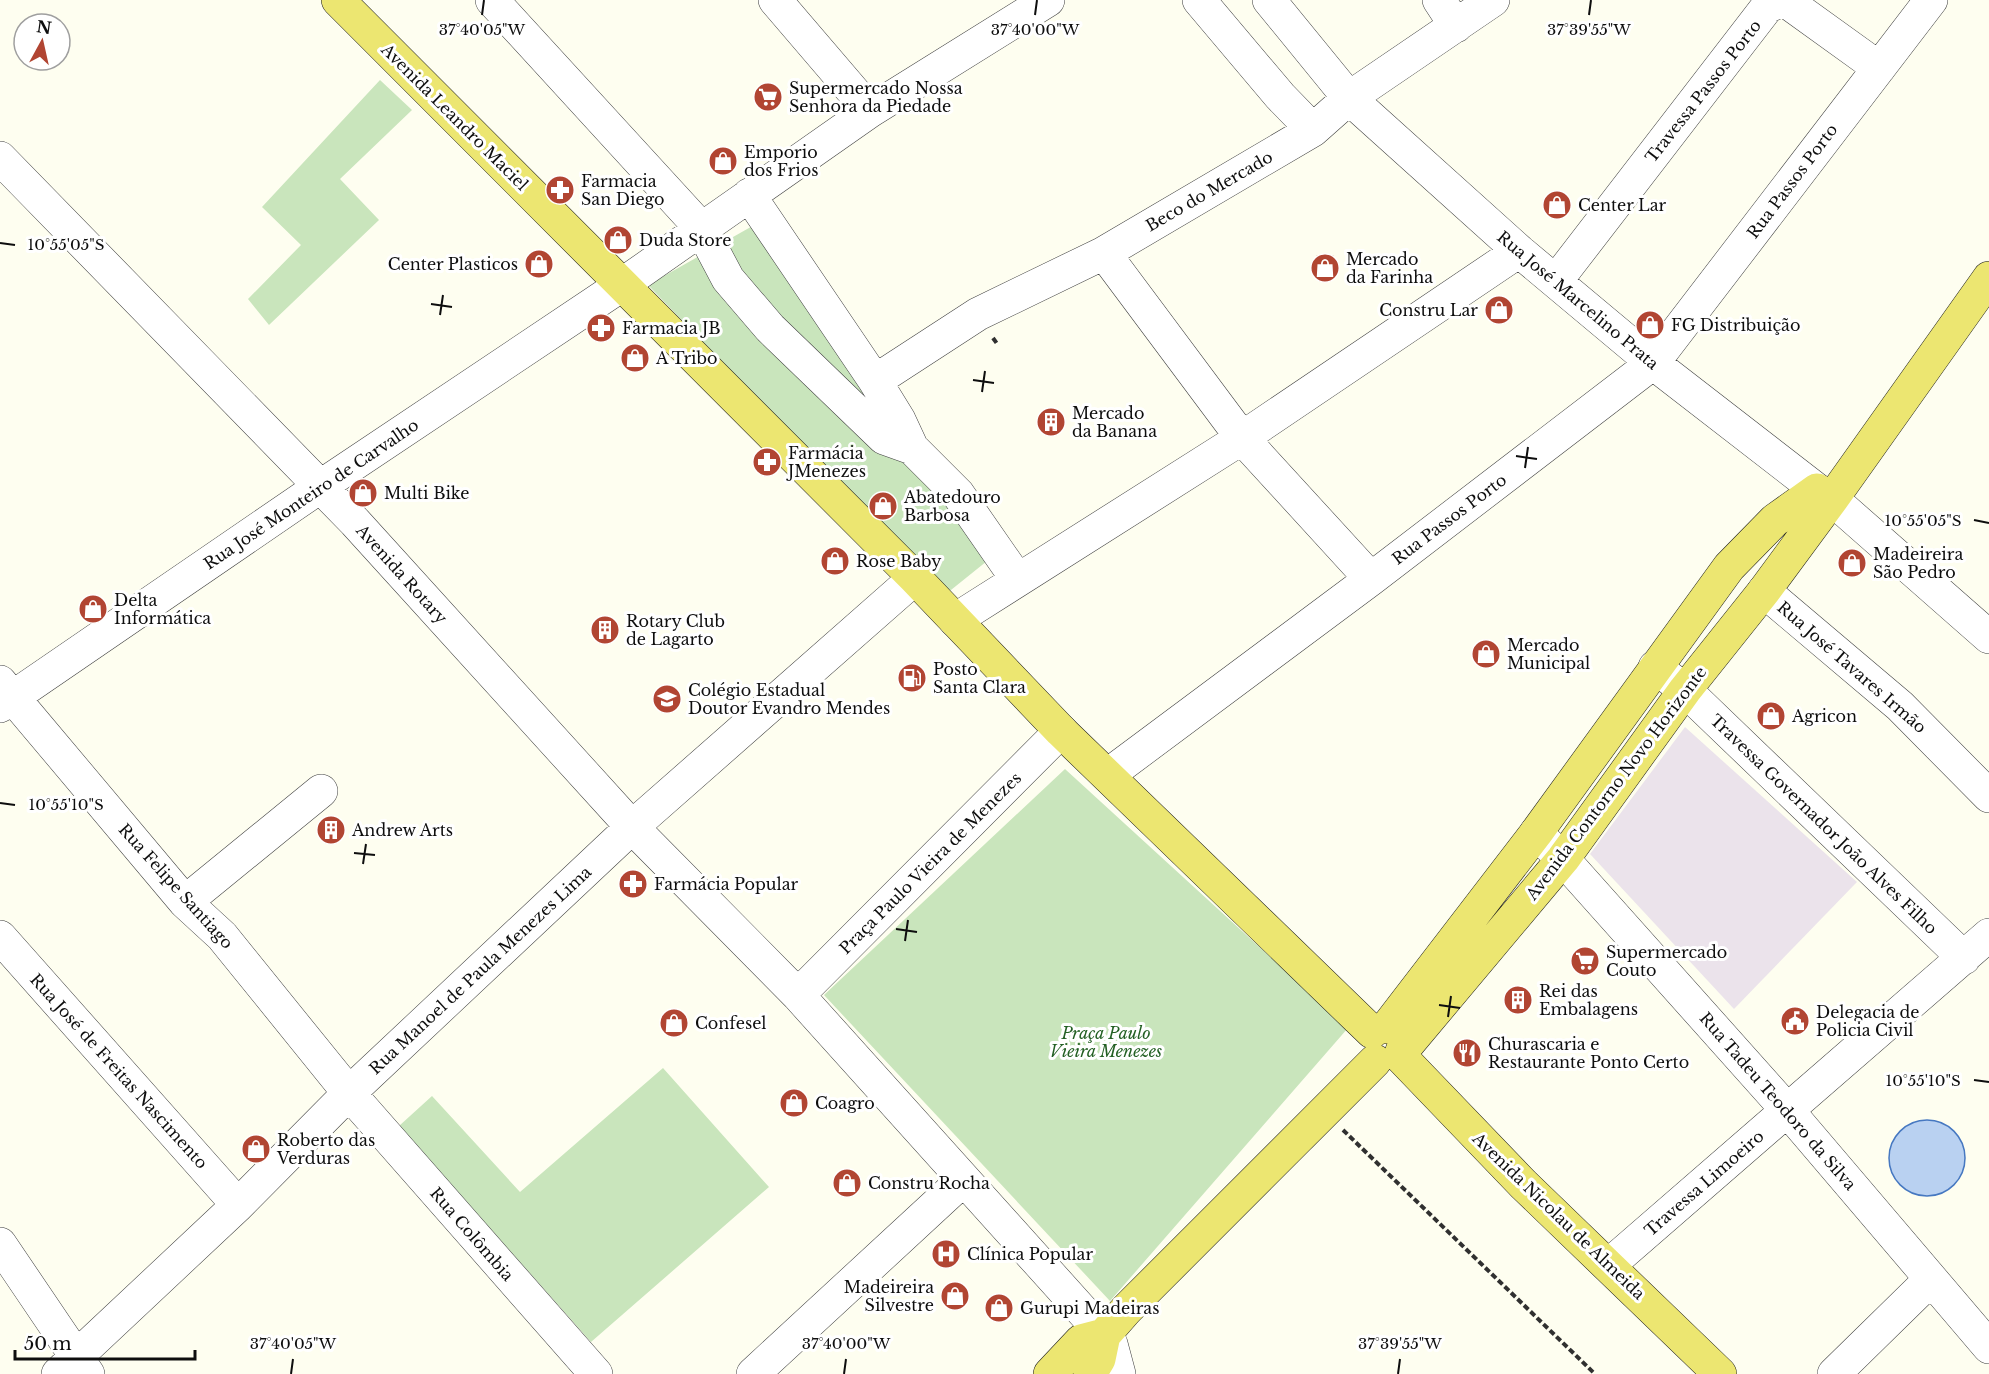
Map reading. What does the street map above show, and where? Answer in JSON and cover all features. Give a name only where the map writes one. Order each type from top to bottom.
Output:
[{"type":"main road","name":"Avenida Leandro Maciel","points":[[338,0],[915,578]]},
{"type":"main road","points":[[1824,495],[1989,278]]},
{"type":"main road","name":"Avenida Contorno Novo Horizonte","points":[[1387,1045],[1536,833],[1729,567],[1775,520],[1824,495]]},
{"type":"main road","name":"Avenida Contorno Novo Horizonte","points":[[1387,1045],[1563,859],[1685,690],[1764,591],[1802,538],[1824,495]]},
{"type":"main road","points":[[915,578],[1061,731],[1387,1045],[1153,1280],[1104,1335],[1099,1359],[1090,1374]]},
{"type":"main road","name":"Avenida Nicolau de Almeida","points":[[1387,1045],[1523,1184],[1720,1374]]},
{"type":"main road","points":[[1050,1374],[1082,1341],[1104,1335]]},
{"type":"street","points":[[492,0],[701,228],[728,279],[770,328],[884,438],[912,448]]},
{"type":"street","points":[[775,0],[870,111]]},
{"type":"street","name":"Rua José Monteiro de Carvalho","points":[[4,695],[623,284],[1014,9],[1048,0]]},
{"type":"street","points":[[1198,0],[1280,96],[1313,130]]},
{"type":"street","name":"Rua José Marcelino Prata","points":[[1269,0],[1349,98],[1519,252],[1653,363],[1824,495],[1989,636]]},
{"type":"street","name":"Beco do Mercado","points":[[875,381],[978,314],[1104,253],[1313,130],[1448,13],[1492,0]]},
{"type":"street","name":"Rua Passos Porto","points":[[1108,776],[1371,579],[1653,363],[1931,0]]},
{"type":"street","name":"Travessa Passos Porto","points":[[1556,281],[1767,8],[1779,1],[1786,1],[1879,68]]},
{"type":"street","name":"Avenida Rotary","points":[[0,158],[321,486],[632,826],[798,995]]},
{"type":"street","points":[[749,195],[875,381],[899,420],[912,448],[958,494],[1017,579]]},
{"type":"street","points":[[955,620],[1242,438],[1519,252]]},
{"type":"street","points":[[1104,253],[1242,438],[1371,579]]},
{"type":"street","name":"Rua Manoel de Paula Menezes Lima","points":[[74,1368],[349,1094],[632,826],[915,578]]},
{"type":"street","name":"Rua José Tavares Irmão","points":[[1764,591],[1900,706],[1989,796]]},
{"type":"street","name":"Travessa Governador João Alves Filho","points":[[1655,667],[1685,690],[1964,958]]},
{"type":"street","name":"Rua Felipe Santiago","points":[[4,695],[185,902],[222,936],[349,1094]]},
{"type":"street","name":"Praça Paulo Vieira de Menezes","points":[[798,995],[1061,731]]},
{"type":"street","points":[[185,902],[321,791]]},
{"type":"street","name":"Rua Tadeu Teodoro da Silva","points":[[1536,833],[1563,859],[1788,1111],[1989,1347]]},
{"type":"street","name":"Travessa Limoeiro","points":[[1609,1265],[1989,935]]},
{"type":"street","name":"Rua José de Freitas Nascimento","points":[[0,937],[238,1205]]},
{"type":"street","points":[[798,995],[1104,1335],[1111,1344],[1119,1374]]},
{"type":"street","name":"Rua Colômbia","points":[[349,1094],[596,1374]]},
{"type":"street","points":[[753,1374],[963,1180]]},
{"type":"street","points":[[0,1244],[74,1368]]},
{"type":"street","points":[[1834,1374],[1930,1280]]},
{"type":"path","points":[[1338,1125],[1594,1374]]},
{"type":"shaded area","points":[[1685,727],[1857,882],[1734,1009],[1590,854]]},
{"type":"green space","points":[[380,80],[412,110],[340,179],[379,220],[269,325],[248,299],[301,245],[262,207]]},
{"type":"green space","points":[[772,215],[992,557],[946,594],[648,285]]},
{"type":"green space","name":"Praça Paulo Vieira Menezes","points":[[1065,769],[1348,1028],[1110,1301],[824,995]]},
{"type":"green space","points":[[663,1068],[769,1187],[591,1342],[399,1126],[432,1096],[520,1192]]},
{"type":"water","points":[[1920,1120],[1934,1120],[1948,1126],[1959,1137],[1965,1151],[1962,1173],[1954,1185],[1934,1196],[1920,1196],[1906,1190],[1895,1179],[1889,1165],[1889,1151],[1895,1137],[1906,1126]]},
{"type":"place","name":"Supermercado Nossa Senhora da Piedade","points":[[768,97]]},
{"type":"place","name":"Emporio dos Frios","points":[[723,161]]},
{"type":"place","name":"Farmacia San Diego","points":[[560,190]]},
{"type":"place","name":"Center Lar","points":[[1557,205]]},
{"type":"place","name":"Duda Store","points":[[618,240]]},
{"type":"place","name":"Center Plasticos","points":[[539,264]]},
{"type":"place","name":"Mercado da Farinha","points":[[1325,268]]},
{"type":"place","name":"Constru Lar","points":[[1499,310]]},
{"type":"place","name":"FG Distribuição","points":[[1650,325]]},
{"type":"place","name":"Farmacia JB","points":[[601,328]]},
{"type":"place","name":"A Tribo","points":[[635,358]]},
{"type":"place","name":"Mercado da Banana","points":[[1051,422]]},
{"type":"place","name":"Farmácia JMenezes","points":[[767,462]]},
{"type":"place","name":"Multi Bike","points":[[363,493]]},
{"type":"place","name":"Abatedouro Barbosa","points":[[883,506]]},
{"type":"place","name":"Rose Baby","points":[[835,561]]},
{"type":"place","name":"Madeireira São Pedro","points":[[1852,563]]},
{"type":"place","name":"Delta Informática","points":[[93,609]]},
{"type":"place","name":"Rotary Club de Lagarto","points":[[605,630]]},
{"type":"place","name":"Mercado Municipal","points":[[1486,654]]},
{"type":"place","name":"Posto Santa Clara","points":[[912,678]]},
{"type":"place","name":"Colégio Estadual Doutor Evandro Mendes","points":[[667,699]]},
{"type":"place","name":"Agricon","points":[[1771,716]]},
{"type":"place","name":"Andrew Arts","points":[[331,830]]},
{"type":"place","name":"Farmácia Popular","points":[[633,884]]},
{"type":"place","name":"Supermercado Couto","points":[[1585,961]]},
{"type":"place","name":"Rei das Embalagens","points":[[1518,1000]]},
{"type":"place","name":"Delegacia de Policia Civil","points":[[1795,1021]]},
{"type":"place","name":"Confesel","points":[[674,1023]]},
{"type":"place","name":"Churascaria e Restaurante Ponto Certo","points":[[1467,1053]]},
{"type":"place","name":"Coagro","points":[[794,1103]]},
{"type":"place","name":"Roberto das Verduras","points":[[256,1149]]},
{"type":"place","name":"Constru Rocha","points":[[847,1183]]},
{"type":"place","name":"Clínica Popular","points":[[946,1254]]},
{"type":"place","name":"Madeireira Silvestre","points":[[955,1296]]},
{"type":"place","name":"Gurupi Madeiras","points":[[999,1308]]}]
